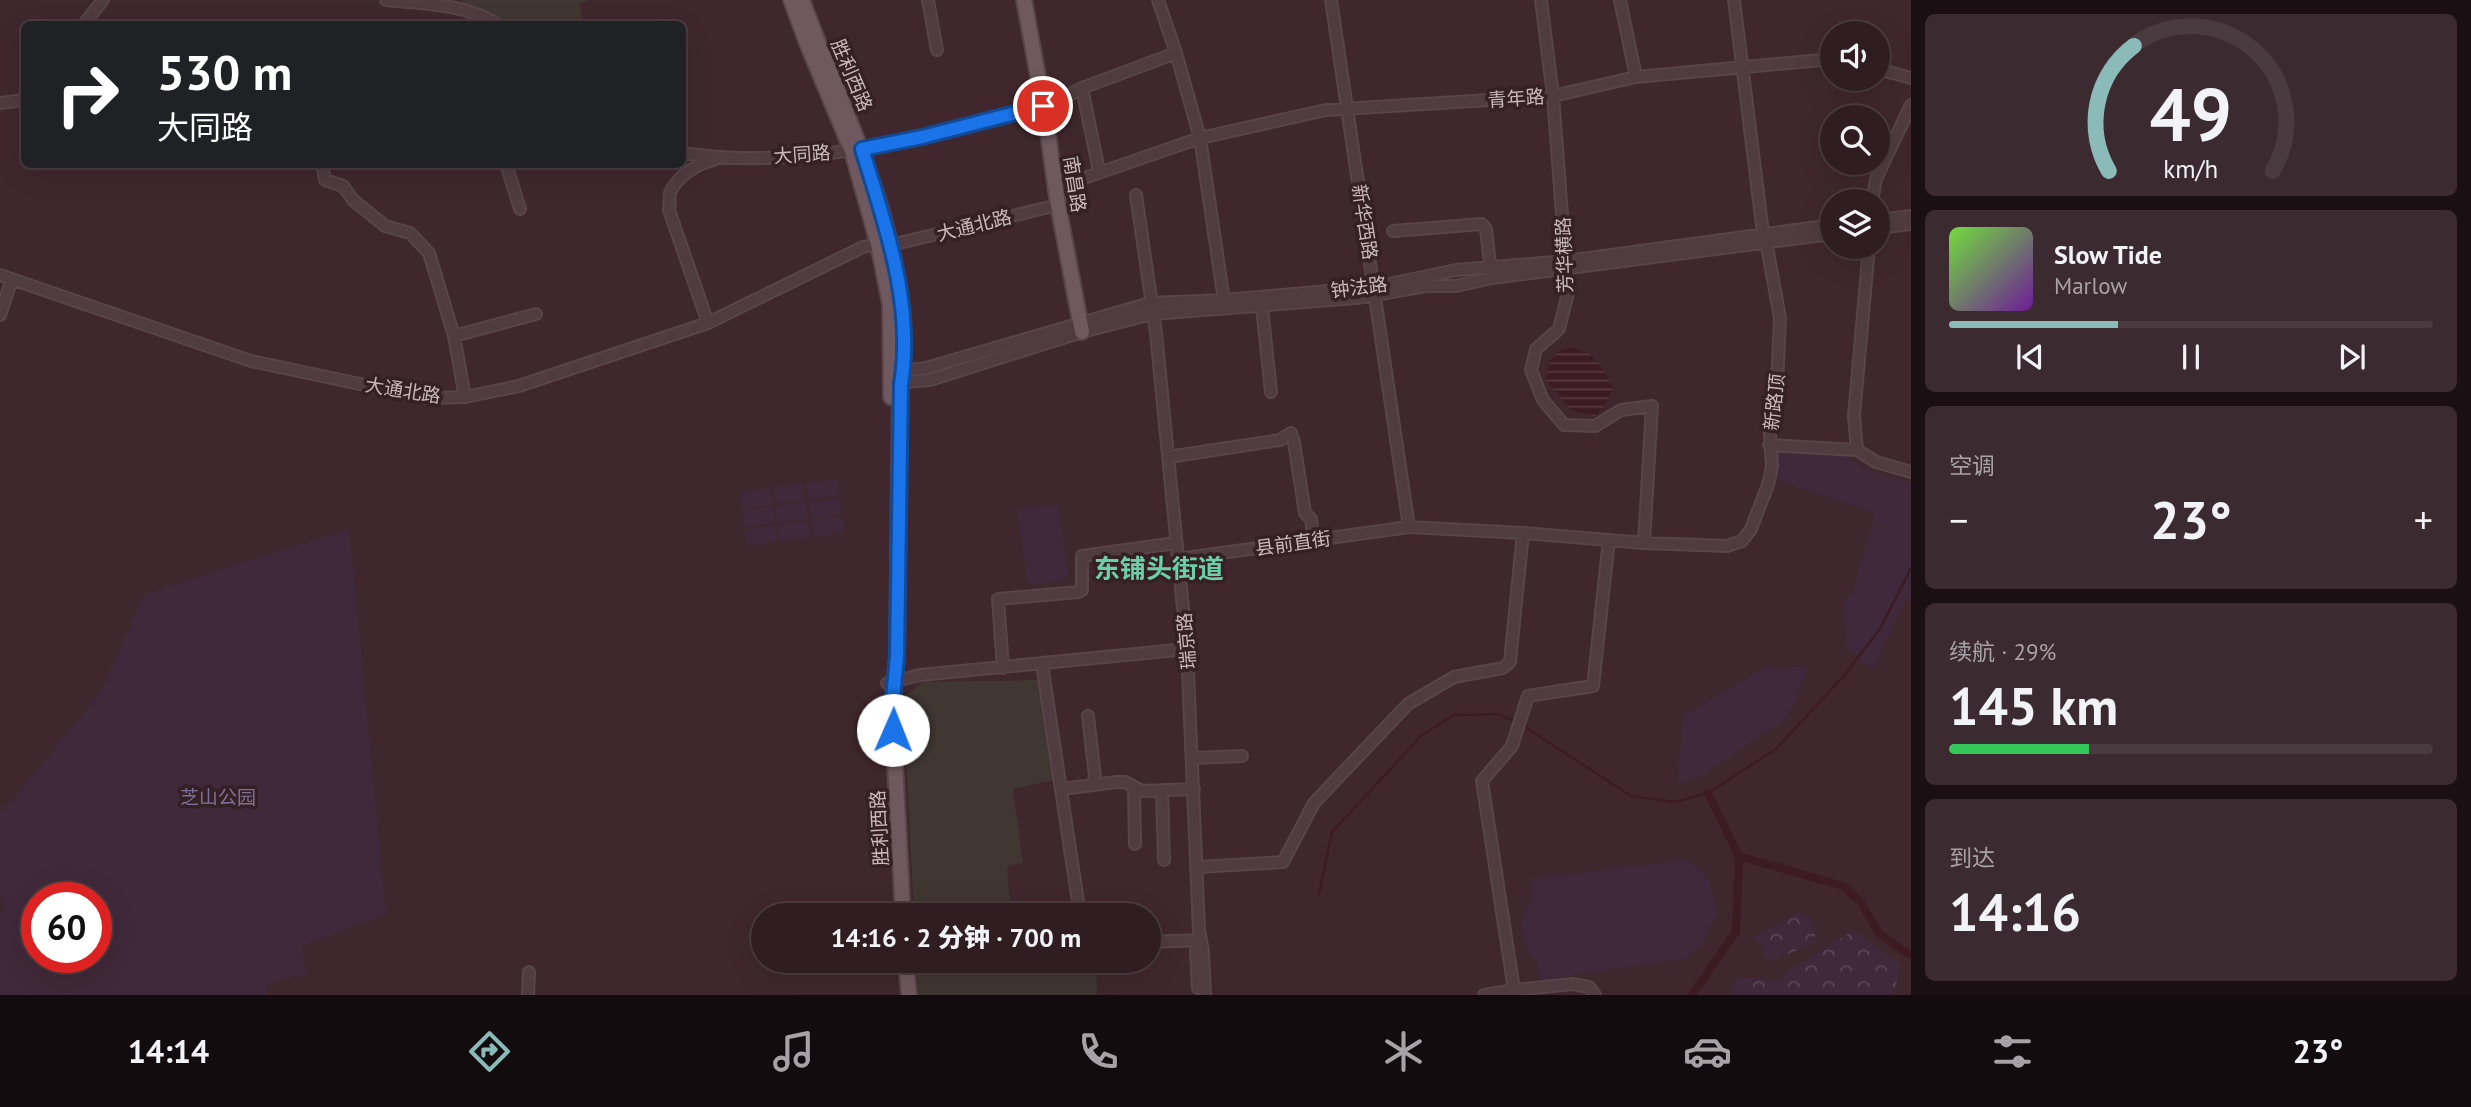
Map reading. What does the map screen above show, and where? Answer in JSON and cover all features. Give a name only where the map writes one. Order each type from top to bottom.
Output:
[{"type":"main road","name":"胜利西路","points":[[791,0],[808,46],[857,150]]},
{"type":"main road","name":"胜利西路","points":[[802,0],[857,150],[901,303],[896,377],[891,681],[902,903]]},
{"type":"main road","name":"南昌路","points":[[1024,0],[1064,185],[1084,326]]},
{"type":"main road","name":"南昌路","points":[[1033,0],[1058,205],[1084,326]]},
{"type":"main road","points":[[891,681],[883,709],[895,903]]},
{"type":"main road","points":[[900,973],[901,995]]},
{"type":"main road","points":[[907,973],[909,995]]},
{"type":"street","points":[[87,21],[103,0]]},
{"type":"street","points":[[386,0],[442,3],[491,21]]},
{"type":"street","points":[[928,0],[937,50]]},
{"type":"street","points":[[1158,0],[1200,138],[1225,305]]},
{"type":"street","name":"新华西路","points":[[1331,0],[1409,527]]},
{"type":"street","name":"芳华横路","points":[[1541,0],[1553,96],[1568,293],[1559,329],[1536,349],[1531,370],[1543,400],[1564,425],[1595,426],[1621,410],[1652,406],[1644,543]]},
{"type":"street","points":[[1620,0],[1636,77]]},
{"type":"street","name":"新路顶","points":[[1727,546],[1742,541],[1751,529],[1769,482],[1772,466],[1769,420],[1777,387],[1780,318],[1765,237],[1734,0]]},
{"type":"street","name":"大同路","points":[[686,154],[721,159],[857,150],[922,137],[1047,105],[1082,88],[1176,53]]},
{"type":"street","name":"青年路","points":[[1064,185],[1200,138],[1326,110],[1553,96],[1636,77],[1820,60]]},
{"type":"street","points":[[1890,72],[1911,78]]},
{"type":"street","points":[[1082,88],[1099,172]]},
{"type":"street","points":[[0,103],[21,100]]},
{"type":"street","points":[[1874,189],[1876,179],[1911,105]]},
{"type":"street","points":[[708,323],[669,210],[670,193],[688,171],[702,163],[721,159]]},
{"type":"street","points":[[323,168],[326,180],[343,186],[353,200],[385,226],[410,233],[429,253],[454,336],[465,397]]},
{"type":"street","points":[[507,168],[520,209]]},
{"type":"street","name":"瑞京路","points":[[1136,195],[1156,333],[1187,649],[1194,758],[1200,940]]},
{"type":"street","name":"大通北路","points":[[0,275],[251,361],[426,398],[465,397],[519,386],[708,323],[863,247],[884,245],[1058,205]]},
{"type":"street","points":[[1890,219],[1911,216]]},
{"type":"street","points":[[1392,232],[1482,223],[1486,229],[1491,273]]},
{"type":"street","points":[[1890,227],[1911,224]]},
{"type":"street","name":"钟法路","points":[[896,377],[930,380],[1084,326],[1151,309],[1225,305],[1426,286],[1456,286],[1491,273],[1567,265],[1820,227]]},
{"type":"street","name":"钟法路","points":[[1765,237],[1820,235]]},
{"type":"street","points":[[1857,450],[1854,416],[1868,259]]},
{"type":"street","points":[[0,316],[12,279]]},
{"type":"street","name":"钟法路","points":[[1225,305],[1262,307],[1375,290]]},
{"type":"street","points":[[1262,307],[1271,392]]},
{"type":"street","points":[[454,336],[536,314]]},
{"type":"street","points":[[1168,457],[1280,440],[1291,433],[1305,513],[1311,519],[1314,540]]},
{"type":"street","points":[[1769,445],[1857,450],[1876,462],[1911,472]]},
{"type":"street","name":"县前直街","points":[[1178,559],[1409,527],[1727,546]]},
{"type":"street","points":[[1198,867],[1283,862],[1314,803],[1408,704],[1454,677],[1503,668],[1510,662],[1522,533]]},
{"type":"street","points":[[1514,990],[1482,781],[1513,746],[1528,696],[1593,686],[1609,540]]},
{"type":"street","points":[[1003,668],[998,599],[1079,592],[1082,590],[1082,556],[1176,543]]},
{"type":"street","points":[[891,681],[920,675],[1187,649]]},
{"type":"street","points":[[1042,664],[1078,903]]},
{"type":"street","points":[[1088,716],[1095,776],[1093,785]]},
{"type":"street","points":[[1194,758],[1241,756]]},
{"type":"street","points":[[1061,789],[1125,782],[1135,789],[1194,789]]},
{"type":"street","points":[[1135,789],[1135,844]]},
{"type":"street","points":[[1162,790],[1164,860]]},
{"type":"street","points":[[1161,942],[1200,940]]},
{"type":"street","points":[[1198,995],[1196,951],[1200,940]]},
{"type":"street","points":[[1200,940],[1205,995]]},
{"type":"street","points":[[528,995],[529,972]]},
{"type":"street","points":[[1484,995],[1572,984],[1589,987],[1595,995]]},
{"type":"shaded area","points":[[463,0],[590,0],[580,3],[582,21],[500,21],[487,12],[463,6]]},
{"type":"shaded area","points":[[1564,348],[1589,354],[1600,365],[1613,388],[1605,405],[1595,416],[1571,410],[1546,380],[1550,360]]},
{"type":"shaded area","points":[[1039,680],[1055,780],[1013,789],[1023,863],[1009,865],[1007,870],[1010,903],[913,903],[903,697],[923,682]]},
{"type":"shaded area","points":[[917,973],[1096,973],[1097,995],[918,995]]},
{"type":"green space","points":[[1778,447],[1843,454],[1872,472],[1911,482],[1911,597],[1906,599],[1873,669],[1847,649],[1843,598],[1851,596],[1875,513],[1777,480]]},
{"type":"green space","points":[[837,479],[839,495],[809,500],[806,483]]},
{"type":"green space","points":[[803,483],[805,500],[775,504],[773,487]]},
{"type":"green space","points":[[771,488],[773,504],[743,509],[740,492]]},
{"type":"green space","points":[[839,498],[842,514],[812,519],[809,502]]},
{"type":"green space","points":[[805,502],[808,518],[777,523],[775,506]]},
{"type":"green space","points":[[1058,504],[1068,574],[1059,582],[1032,585],[1027,576],[1016,509]]},
{"type":"green space","points":[[772,506],[775,523],[745,527],[742,511]]},
{"type":"green space","points":[[842,516],[845,532],[814,537],[812,520]]},
{"type":"green space","points":[[808,520],[810,537],[780,542],[777,525]]},
{"type":"green space","points":[[775,525],[778,542],[748,546],[745,530]]},
{"type":"green space","name":"芝山公园","points":[[349,529],[386,914],[302,946],[306,974],[266,984],[268,995],[0,995],[0,912],[6,910],[0,893],[0,811],[10,803],[102,690],[144,594]]},
{"type":"green space","points":[[1809,666],[1787,718],[1697,778],[1677,784],[1684,715],[1763,668]]},
{"type":"green space","points":[[1687,859],[1709,879],[1717,911],[1701,946],[1685,959],[1541,980],[1537,962],[1528,951],[1522,930],[1523,912],[1532,900],[1530,879]]},
{"type":"green space","points":[[1797,914],[1811,917],[1816,929],[1814,943],[1769,962],[1756,936]]},
{"type":"green space","points":[[1853,931],[1900,964],[1895,992],[1886,995],[1729,995],[1737,978],[1782,981],[1786,972]]},
{"type":"waterway","points":[[1522,725],[1631,796],[1675,802],[1708,793],[1776,749],[1842,678],[1880,629],[1911,568]]},
{"type":"waterway","points":[[1319,894],[1332,832],[1422,735],[1454,715],[1498,714],[1516,722]]},
{"type":"waterway","points":[[1708,793],[1739,856]]},
{"type":"waterway","points":[[1692,995],[1736,932],[1739,856],[1843,886],[1861,903],[1879,933],[1911,954]]},
{"type":"district","name":"东铺头街道","points":[[1159,569]]},
{"type":"route","points":[[893,730],[903,371],[901,303],[891,245],[862,149],[922,137],[1043,106]]}]
